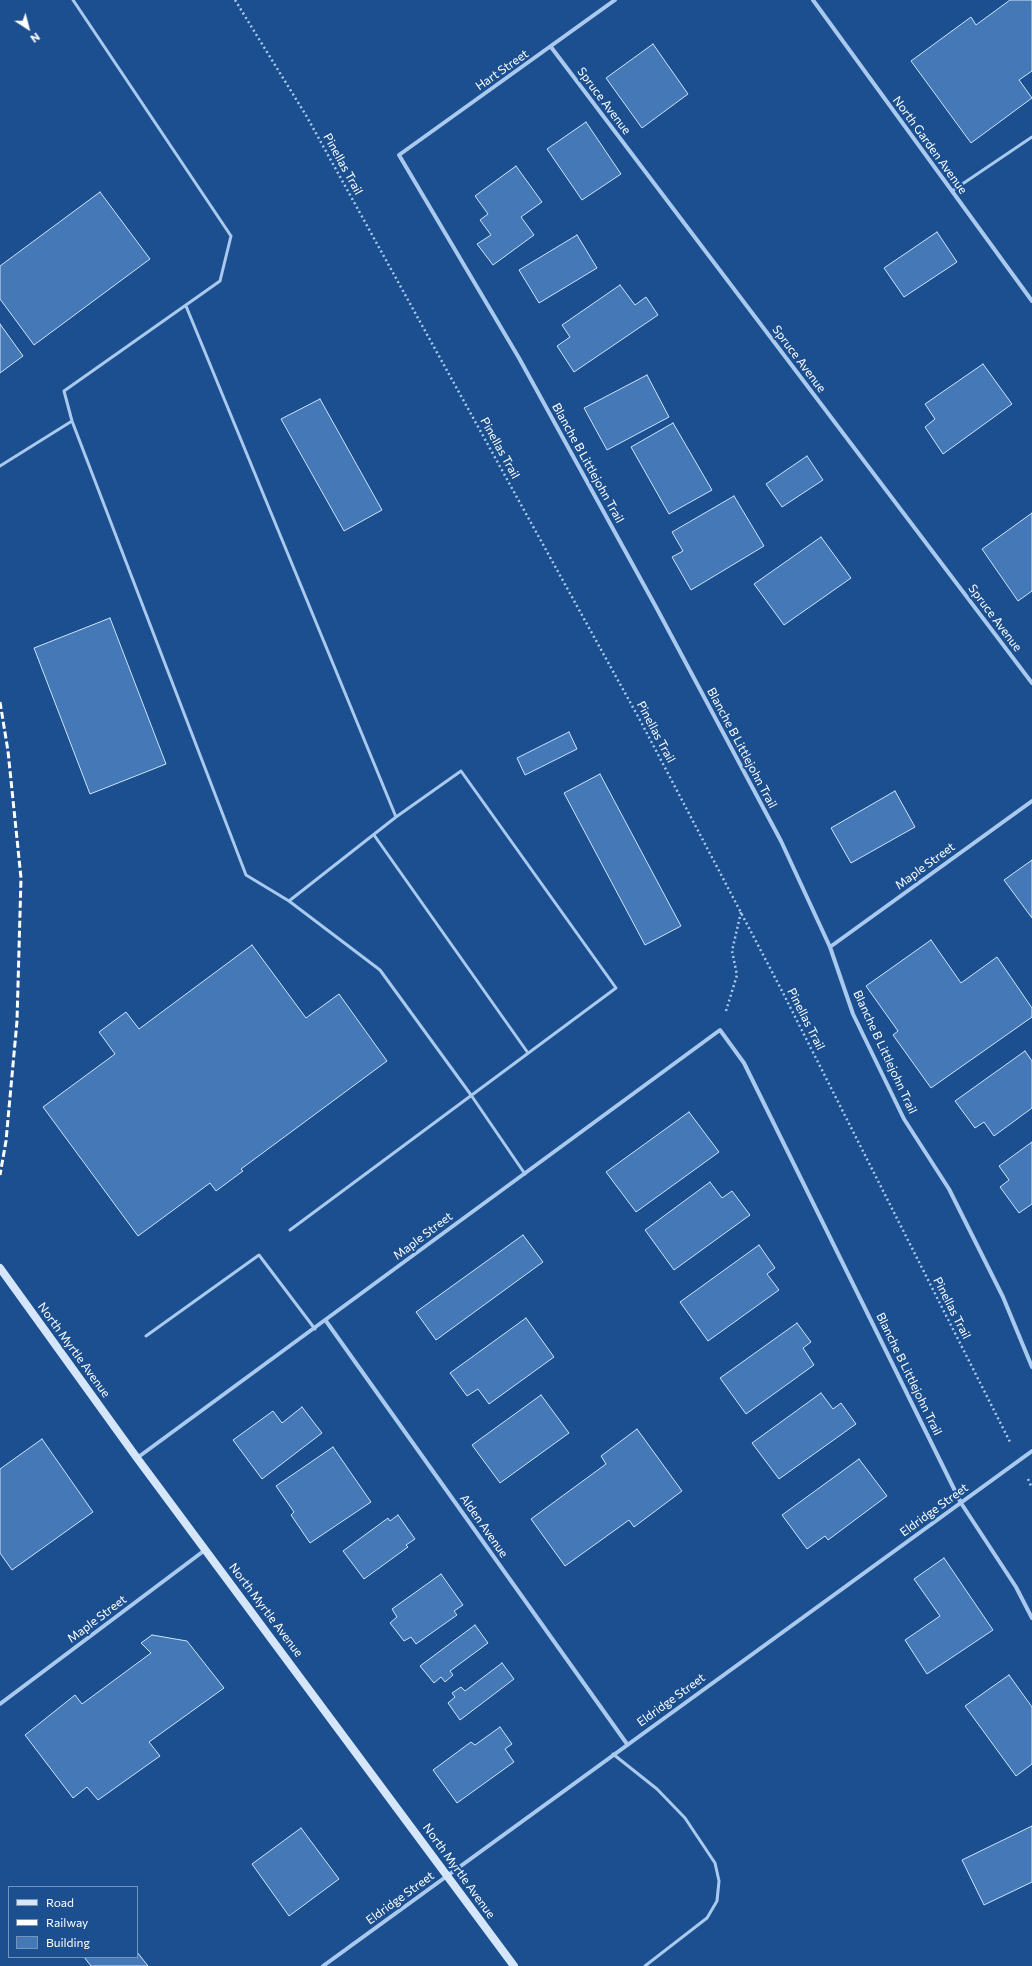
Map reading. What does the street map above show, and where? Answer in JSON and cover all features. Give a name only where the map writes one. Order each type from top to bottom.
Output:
[{"type":"main road","name":"North Myrtle Avenue","points":[[0,1268],[137,1458],[514,1966]]},
{"type":"street","name":"Hart Street","points":[[399,155],[615,0]]},
{"type":"street","name":"North Garden Avenue","points":[[813,0],[1032,301]]},
{"type":"street","name":"Spruce Avenue","points":[[551,47],[1032,683]]},
{"type":"street","name":"Blanche B Littlejohn Trail","points":[[399,155],[519,358],[656,607],[781,841],[830,947],[853,1014],[904,1119],[949,1189],[1003,1297],[1032,1367]]},
{"type":"street","name":"Maple Street","points":[[830,947],[1032,801]]},
{"type":"street","name":"Blanche B Littlejohn Trail","points":[[720,1030],[744,1063],[961,1503],[1016,1587],[1032,1618]]},
{"type":"street","name":"Maple Street","points":[[137,1458],[326,1321],[720,1030]]},
{"type":"street","name":"Alden Avenue","points":[[326,1321],[627,1744]]},
{"type":"street","name":"Eldridge Street","points":[[322,1966],[1032,1451]]},
{"type":"street","name":"Maple Street","points":[[0,1704],[206,1550]]},
{"type":"lane","points":[[73,0],[231,236],[220,281],[64,390],[72,421],[246,875],[289,901],[380,970],[471,1095],[524,1174]]},
{"type":"lane","points":[[952,191],[1032,137]]},
{"type":"lane","points":[[186,306],[396,817]]},
{"type":"lane","points":[[0,466],[72,421]]},
{"type":"lane","points":[[289,901],[396,817],[461,771],[616,988],[290,1230]]},
{"type":"lane","points":[[374,835],[528,1053]]},
{"type":"lane","points":[[146,1336],[259,1255],[315,1329]]},
{"type":"lane","points":[[613,1754],[657,1788],[685,1818],[715,1863],[719,1881],[718,1900],[707,1918],[645,1966]]},
{"type":"path","name":"Pinellas Trail","points":[[235,0],[311,124],[641,722],[741,912],[1032,1488]]},
{"type":"path","points":[[720,1030],[738,975],[732,951],[741,912]]},
{"type":"building","points":[[1010,0],[1032,0],[1032,71],[1019,80],[1032,98],[971,143],[911,61],[971,17],[976,25]]},
{"type":"building","points":[[653,44],[688,94],[642,128],[606,78]]},
{"type":"building","points":[[586,122],[621,174],[582,200],[547,149]]},
{"type":"building","points":[[516,166],[542,202],[521,217],[534,235],[493,265],[477,244],[491,235],[480,220],[488,214],[475,196]]},
{"type":"building","points":[[100,192],[150,259],[34,345],[0,299],[0,266]]},
{"type":"building","points":[[937,232],[957,262],[904,297],[884,268]]},
{"type":"building","points":[[577,235],[597,268],[539,303],[519,270]]},
{"type":"building","points":[[620,285],[635,305],[646,297],[658,315],[574,372],[557,346],[570,337],[562,325]]},
{"type":"building","points":[[0,324],[23,356],[0,373]]},
{"type":"building","points":[[983,364],[1012,404],[943,454],[925,427],[935,419],[925,404]]},
{"type":"building","points":[[647,375],[669,417],[607,450],[584,408]]},
{"type":"building","points":[[320,399],[382,510],[344,531],[281,419]]},
{"type":"building","points":[[673,423],[712,490],[669,514],[631,447]]},
{"type":"building","points":[[807,456],[823,480],[782,507],[766,484]]},
{"type":"building","points":[[734,496],[764,546],[691,590],[672,557],[683,551],[672,532]]},
{"type":"building","points":[[1032,513],[1032,591],[1018,601],[982,549]]},
{"type":"building","points":[[821,537],[851,578],[784,625],[754,584]]},
{"type":"building","points":[[110,618],[166,764],[90,794],[34,648]]},
{"type":"building","points":[[569,732],[577,749],[525,775],[517,758]]},
{"type":"building","points":[[600,774],[681,926],[645,945],[564,793]]},
{"type":"building","points":[[895,791],[915,827],[851,863],[831,828]]},
{"type":"building","points":[[1032,860],[1032,918],[1004,880]]},
{"type":"building","points":[[931,940],[961,983],[997,957],[1032,1008],[1032,1017],[931,1088],[893,1035],[898,1031],[866,986]]},
{"type":"building","points":[[252,945],[306,1018],[339,994],[387,1061],[241,1169],[243,1171],[216,1191],[210,1183],[138,1236],[43,1107],[115,1054],[99,1032],[126,1012],[139,1029]]},
{"type":"building","points":[[1025,1051],[1032,1061],[1032,1108],[994,1136],[984,1122],[975,1128],[955,1101]]},
{"type":"building","points":[[689,1112],[719,1152],[636,1212],[606,1172]]},
{"type":"building","points":[[1032,1142],[1032,1204],[1019,1213],[1000,1187],[1009,1180],[999,1166]]},
{"type":"building","points":[[710,1182],[722,1198],[732,1191],[750,1215],[674,1270],[645,1230]]},
{"type":"building","points":[[523,1235],[543,1262],[436,1340],[416,1312]]},
{"type":"building","points":[[759,1245],[775,1268],[767,1274],[779,1290],[708,1341],[680,1302]]},
{"type":"building","points":[[526,1318],[554,1357],[489,1404],[478,1389],[467,1396],[450,1373]]},
{"type":"building","points":[[797,1323],[811,1342],[803,1348],[814,1365],[746,1414],[720,1378]]},
{"type":"building","points":[[821,1393],[833,1409],[841,1403],[856,1424],[779,1479],[752,1443]]},
{"type":"building","points":[[541,1395],[569,1433],[500,1483],[472,1445]]},
{"type":"building","points":[[302,1407],[322,1433],[262,1479],[233,1440],[273,1411],[282,1423]]},
{"type":"building","points":[[637,1429],[682,1491],[634,1527],[629,1520],[565,1566],[531,1519],[606,1464],[601,1456]]},
{"type":"building","points":[[42,1439],[93,1512],[12,1570],[0,1553],[0,1469]]},
{"type":"building","points":[[333,1447],[371,1502],[310,1543],[291,1515],[294,1512],[276,1486]]},
{"type":"building","points":[[859,1459],[887,1496],[828,1540],[825,1536],[807,1549],[782,1515]]},
{"type":"building","points":[[398,1515],[415,1539],[406,1545],[408,1547],[364,1579],[343,1551],[388,1518],[390,1521]]},
{"type":"building","points":[[944,1558],[993,1630],[927,1674],[905,1640],[940,1616],[914,1579]]},
{"type":"building","points":[[441,1574],[463,1605],[454,1611],[457,1615],[416,1644],[411,1637],[404,1641],[390,1623],[397,1617],[392,1609]]},
{"type":"building","points":[[475,1625],[488,1643],[450,1671],[453,1675],[445,1682],[441,1677],[434,1683],[420,1666]]},
{"type":"building","points":[[152,1635],[187,1641],[224,1688],[149,1742],[160,1756],[98,1800],[87,1787],[73,1798],[25,1735],[75,1695],[82,1704],[151,1653],[141,1643]]},
{"type":"building","points":[[502,1663],[514,1679],[460,1720],[448,1703],[455,1697],[452,1693],[461,1687],[465,1691]]},
{"type":"building","points":[[1009,1675],[1032,1707],[1032,1764],[1016,1776],[965,1706]]},
{"type":"building","points":[[500,1727],[512,1744],[505,1749],[514,1762],[457,1803],[433,1770],[471,1742],[475,1745]]},
{"type":"building","points":[[1032,1826],[1032,1882],[984,1905],[962,1860]]},
{"type":"building","points":[[301,1828],[339,1879],[289,1916],[252,1864]]},
{"type":"building","points":[[138,1953],[148,1966],[91,1966],[85,1958],[138,1958]]},
{"type":"railway","points":[[0,702],[8,751],[21,878],[17,1021],[6,1141],[0,1175]]}]
